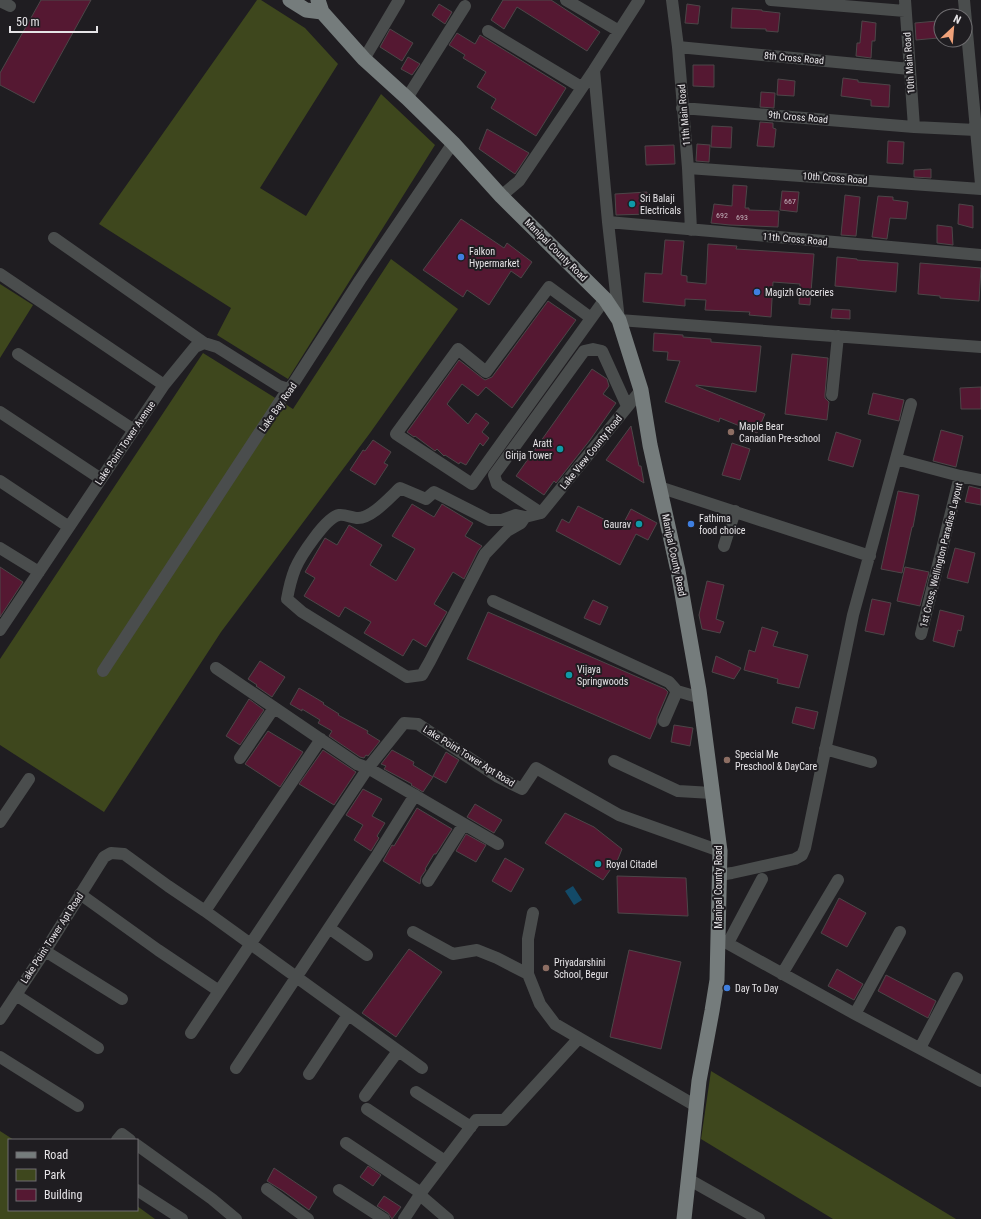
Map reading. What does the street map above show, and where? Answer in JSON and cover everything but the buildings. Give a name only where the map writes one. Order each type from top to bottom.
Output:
[{"type":"main road","points":[[290,0],[306,10],[320,6]]},
{"type":"main road","name":"Manipal County Road","points":[[320,6],[364,59],[453,142],[501,196],[605,299],[619,320],[641,390],[650,445],[678,571],[700,694],[720,851],[719,875],[723,941],[699,1081],[684,1219]]},
{"type":"street","points":[[364,59],[399,0]]},
{"type":"street","points":[[566,0],[619,31]]},
{"type":"street","points":[[501,196],[518,181],[594,70],[639,0]]},
{"type":"street","name":"11th Main Road","points":[[672,0],[678,47],[692,230]]},
{"type":"street","points":[[771,0],[905,6]]},
{"type":"street","points":[[964,0],[981,184]]},
{"type":"street","points":[[407,98],[465,6]]},
{"type":"street","name":"10th Main Road","points":[[905,6],[914,127]]},
{"type":"street","points":[[488,31],[581,87]]},
{"type":"street","name":"8th Cross Road","points":[[678,47],[910,69]]},
{"type":"street","points":[[594,70],[619,320],[981,347]]},
{"type":"street","name":"9th Cross Road","points":[[682,108],[914,127],[976,130]]},
{"type":"street","name":"Lake Bay Road","points":[[103,671],[288,389],[294,384],[360,280],[453,142]]},
{"type":"street","name":"10th Cross Road","points":[[688,168],[981,189]]},
{"type":"street","name":"11th Cross Road","points":[[608,222],[981,255]]},
{"type":"street","points":[[54,238],[204,343],[217,347],[279,386],[288,389]]},
{"type":"street","points":[[0,274],[164,385]]},
{"type":"street","points":[[591,318],[549,287],[486,372],[458,350],[396,434],[472,484],[605,299]]},
{"type":"street","points":[[832,395],[838,336]]},
{"type":"street","name":"Lake Point Tower Avenue","points":[[0,628],[164,385],[195,347],[204,343]]},
{"type":"street","points":[[541,513],[497,484],[494,475],[584,351],[593,349],[602,351],[627,406]]},
{"type":"street","points":[[18,354],[134,430]]},
{"type":"street","name":"Lake View County Road","points":[[541,513],[641,390]]},
{"type":"street","points":[[719,875],[732,874],[795,859],[802,855],[805,848],[853,614],[911,404]]},
{"type":"street","points":[[0,412],[101,479]]},
{"type":"street","points":[[896,459],[981,480]]},
{"type":"street","name":"1st Cross, Wellington Paradise Layout","points":[[921,634],[960,476]]},
{"type":"street","points":[[0,482],[69,527]]},
{"type":"street","points":[[659,486],[870,556]]},
{"type":"street","points":[[505,526],[489,520],[434,492],[426,499],[400,488],[384,504],[373,512],[359,518],[339,515],[327,522],[310,544],[295,568],[290,582],[287,599],[302,612],[407,677],[422,675],[484,554],[505,526],[516,515],[525,517],[541,513]]},
{"type":"street","points":[[724,546],[735,511]]},
{"type":"street","points":[[0,548],[39,572]]},
{"type":"street","points":[[493,601],[673,686]]},
{"type":"street","points":[[216,668],[357,764],[368,768],[416,795],[498,844]]},
{"type":"street","points":[[664,722],[673,686],[678,683],[700,694]]},
{"type":"street","points":[[240,758],[274,708]]},
{"type":"street","name":"Lake Point Tower Apt Road","points":[[368,768],[404,722],[418,724],[498,777],[522,789],[536,768],[619,815],[720,851]]},
{"type":"street","points":[[321,739],[205,911],[422,1068]]},
{"type":"street","points":[[825,749],[871,762]]},
{"type":"street","points":[[614,761],[678,791],[712,793]]},
{"type":"street","points":[[191,1033],[368,768]]},
{"type":"street","points":[[0,822],[29,780]]},
{"type":"street","points":[[236,1068],[416,795]]},
{"type":"street","points":[[428,881],[464,824]]},
{"type":"street","name":"Lake Point Tower Apt Road","points":[[0,1019],[104,857],[111,853],[124,854],[205,911]]},
{"type":"street","points":[[762,879],[723,941],[855,1014],[981,1081]]},
{"type":"street","points":[[782,974],[838,880]]},
{"type":"street","points":[[80,894],[158,950],[219,990]]},
{"type":"street","points":[[532,913],[528,939],[528,974],[540,1004],[555,1024],[696,1106]]},
{"type":"street","points":[[329,928],[367,955]]},
{"type":"street","points":[[413,932],[453,954],[477,950],[497,958],[528,974]]},
{"type":"street","points":[[855,1014],[900,932]]},
{"type":"street","points":[[45,951],[122,999]]},
{"type":"street","points":[[920,1048],[957,978]]},
{"type":"street","points":[[16,994],[98,1048]]},
{"type":"street","points":[[309,1074],[348,1015]]},
{"type":"street","points":[[404,1219],[476,1120],[504,1120],[579,1038]]},
{"type":"street","points":[[365,1096],[398,1051]]},
{"type":"street","points":[[0,1057],[78,1106]]},
{"type":"street","points":[[416,1092],[471,1127]]},
{"type":"street","points":[[367,1109],[445,1162]]},
{"type":"street","points":[[118,1139],[122,1134],[129,1139]]},
{"type":"street","points":[[346,1143],[421,1194],[448,1219]]},
{"type":"street","points":[[138,1146],[212,1199],[236,1219]]},
{"type":"street","points":[[688,1179],[759,1219]]},
{"type":"street","points":[[268,1189],[308,1219]]},
{"type":"street","points":[[339,1190],[384,1219]]},
{"type":"street","points":[[138,1191],[182,1219]]},
{"type":"green space","points":[[257,0],[261,0],[305,28],[338,64],[260,188],[306,216],[381,94],[435,145],[288,379],[217,335],[231,308],[99,224]]},
{"type":"green space","points":[[391,259],[458,309],[370,433],[221,632],[104,812],[0,745],[0,659],[203,353],[293,409]]},
{"type":"green space","points":[[0,284],[33,305],[0,358]]},
{"type":"green space","points":[[711,1071],[956,1219],[833,1219],[701,1139]]},
{"type":"green space","points":[[0,1131],[12,1139],[8,1139],[8,1211],[138,1211],[138,1207],[155,1219],[0,1219]]},
{"type":"water","points":[[573,886],[582,900],[574,905],[565,891]]},
{"type":"place","name":"Sri Balaji Electricals","points":[[632,204]]},
{"type":"place","name":"Falkon Hypermarket","points":[[461,257]]},
{"type":"place","name":"Magizh Groceries","points":[[757,292]]},
{"type":"place","name":"Maple Bear Canadian Pre-school","points":[[731,432]]},
{"type":"place","name":"Aratt Girija Tower","points":[[560,449]]},
{"type":"place","name":"Gaurav","points":[[639,524]]},
{"type":"place","name":"Fathima food choice","points":[[691,524]]},
{"type":"place","name":"Vijaya Springwoods","points":[[569,675]]},
{"type":"place","name":"Special Me Preschool & DayCare","points":[[727,760]]},
{"type":"place","name":"Royal Citadel","points":[[598,864]]},
{"type":"place","name":"Priyadarshini School, Begur","points":[[546,968]]},
{"type":"place","name":"Day To Day","points":[[727,988]]}]
